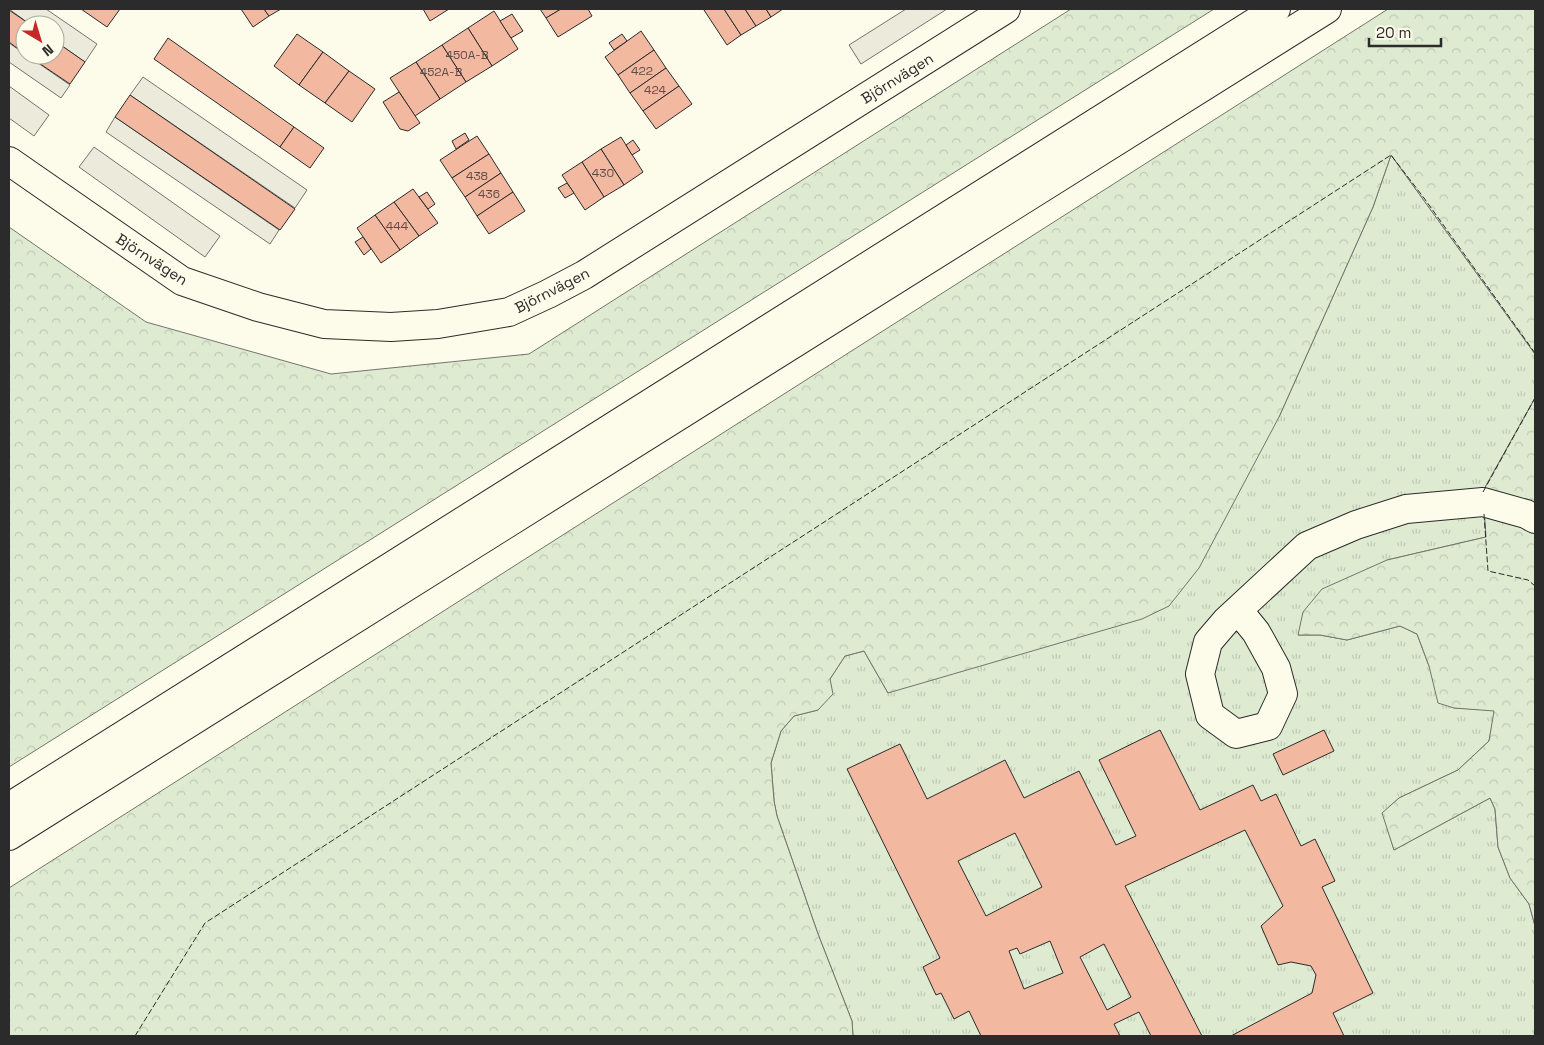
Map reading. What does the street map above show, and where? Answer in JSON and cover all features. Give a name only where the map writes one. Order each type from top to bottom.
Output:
[{"type":"main road","name":"Björnvägen","points":[[9,161],[182,281],[258,307],[324,324],[391,327],[438,324],[508,312],[584,275],[1006,9]]},
{"type":"main road","points":[[9,807],[1276,9]]},
{"type":"main road","points":[[9,836],[1327,9]]},
{"type":"main road","points":[[1238,610],[1307,546],[1356,525],[1406,509],[1483,502],[1526,514],[1535,519]]},
{"type":"green space","points":[[1071,9],[1214,9],[9,767],[9,227],[146,322],[331,374],[529,354]]},
{"type":"green space","points":[[1388,9],[1535,9],[1535,354],[1391,155],[1373,207],[1279,417],[1199,568],[1169,606],[1142,619],[888,693],[864,651],[845,656],[830,679],[833,694],[818,710],[794,716],[781,731],[771,763],[777,816],[818,934],[852,1021],[853,1036],[9,1036],[9,888]]},
{"type":"green space","points":[[1391,155],[1535,354],[1535,398],[1483,491],[1486,537],[1387,560],[1298,635],[1320,635],[1347,640],[1400,626],[1417,634],[1429,666],[1454,708],[1495,710],[1489,741],[1458,770],[1399,798],[1383,813],[1394,850],[1490,798],[1495,809],[1498,847],[1510,878],[1529,904],[1535,926],[1535,1036],[853,1036],[852,1021],[818,934],[777,816],[771,763],[781,731],[794,716],[818,710],[830,679],[845,656],[864,651],[888,693],[1279,417],[1373,207]]},
{"type":"green space","points":[[1535,398],[1535,926],[1529,904],[1510,878],[1498,847],[1495,809],[1490,798],[1394,850],[1382,813],[1399,798],[1458,770],[1489,741],[1494,711],[1454,708],[1438,703],[1429,666],[1417,634],[1400,626],[1347,640],[1320,635],[1298,635],[1303,612],[1322,589],[1387,560],[1486,537],[1483,491]]},
{"type":"shaded area","points":[[9,9],[46,9],[55,15],[17,15]]},
{"type":"shaded area","points":[[906,9],[947,9],[861,64],[849,45]]},
{"type":"shaded area","points":[[65,22],[97,44],[85,62],[65,48]]},
{"type":"shaded area","points":[[9,43],[15,47],[15,65],[41,65],[70,85],[61,98],[9,62]]},
{"type":"shaded area","points":[[143,77],[307,190],[295,208],[130,95]]},
{"type":"shaded area","points":[[9,86],[49,115],[34,136],[9,118]]},
{"type":"shaded area","points":[[115,117],[279,230],[270,244],[106,132]]},
{"type":"shaded area","points":[[94,147],[220,236],[205,257],[79,167]]},
{"type":"building","points":[[81,9],[120,9],[107,27]]},
{"type":"building","points":[[241,9],[264,9],[269,16],[253,27]]},
{"type":"building","points":[[264,9],[281,9],[269,16]]},
{"type":"building","points":[[423,9],[449,9],[430,21]]},
{"type":"building","points":[[540,9],[561,9],[546,18]]},
{"type":"building","points":[[561,9],[588,9],[592,16],[558,37],[546,18]]},
{"type":"building","points":[[724,9],[741,35],[727,45],[704,10]]},
{"type":"building","points":[[724,9],[745,9],[756,26],[741,35]]},
{"type":"building","points":[[745,9],[766,9],[771,17],[756,26]]},
{"type":"building","points":[[766,9],[783,9],[771,17]]},
{"type":"building","points":[[9,10],[16,15],[15,46],[9,42]]},
{"type":"building","points":[[494,11],[518,49],[492,66],[468,28]]},
{"type":"building","points":[[512,14],[523,31],[511,38],[500,21]]},
{"type":"building","points":[[468,28],[492,66],[466,82],[442,45]]},
{"type":"building","points":[[641,31],[654,50],[618,75],[605,57]]},
{"type":"building","points":[[297,34],[323,52],[299,85],[274,66]]},
{"type":"building","points":[[622,34],[627,41],[614,50],[609,43]]},
{"type":"building","points":[[168,38],[294,127],[280,147],[154,59]]},
{"type":"building","points":[[442,45],[466,82],[440,99],[416,62]]},
{"type":"building","points":[[65,48],[85,62],[70,84],[42,65],[65,65]]},
{"type":"building","points":[[654,50],[666,68],[630,93],[618,75]]},
{"type":"building","points":[[323,52],[349,71],[325,103],[299,85]]},
{"type":"building","points":[[416,62],[440,99],[415,116],[390,78]]},
{"type":"building","points":[[666,68],[679,86],[643,111],[630,93]]},
{"type":"building","points":[[349,71],[375,89],[352,122],[325,103]]},
{"type":"building","points":[[679,86],[692,104],[656,129],[643,111]]},
{"type":"building","points":[[399,92],[420,123],[408,131],[400,129],[383,102]]},
{"type":"building","points":[[130,95],[295,209],[280,230],[115,117]]},
{"type":"building","points":[[294,127],[324,148],[310,168],[280,147]]},
{"type":"building","points":[[465,133],[469,140],[456,149],[452,141]]},
{"type":"building","points":[[477,136],[489,154],[452,178],[440,160]]},
{"type":"building","points":[[621,137],[643,172],[624,185],[601,149]]},
{"type":"building","points":[[633,140],[640,150],[632,155],[626,145]]},
{"type":"building","points":[[601,149],[624,185],[604,197],[582,162]]},
{"type":"building","points":[[489,154],[501,173],[465,197],[452,178]]},
{"type":"building","points":[[582,162],[604,197],[585,210],[562,175]]},
{"type":"building","points":[[501,173],[513,192],[477,216],[465,197]]},
{"type":"building","points":[[567,183],[574,193],[565,198],[558,188]]},
{"type":"building","points":[[413,189],[438,223],[419,236],[394,202]]},
{"type":"building","points":[[427,192],[435,204],[428,209],[419,197]]},
{"type":"building","points":[[513,192],[525,211],[489,234],[477,216]]},
{"type":"building","points":[[394,202],[419,236],[400,250],[375,215]]},
{"type":"building","points":[[375,215],[400,250],[381,263],[357,228]]},
{"type":"building","points":[[363,237],[371,249],[364,255],[355,242]]},
{"type":"building","points":[[1160,730],[1200,810],[1253,785],[1261,801],[1276,794],[1301,846],[1315,839],[1335,881],[1322,887],[1373,993],[1333,1013],[1344,1036],[1231,1036],[1312,993],[1316,975],[1311,966],[1291,962],[1278,965],[1261,926],[1283,906],[1245,830],[1125,886],[1202,1036],[1151,1036],[1139,1012],[1114,1024],[1120,1036],[981,1036],[969,1011],[954,1019],[941,993],[936,995],[923,967],[940,958],[847,769],[900,744],[927,799],[1005,760],[1024,798],[1079,771],[1116,845],[1136,836],[1099,760]],"holes":[[[1015,833],[1042,887],[986,916],[958,861]],[[1050,941],[1063,973],[1024,989],[1009,951],[1017,948],[1020,954]],[[1104,944],[1131,997],[1107,1010],[1080,957]]]},
{"type":"building","points":[[1324,730],[1334,751],[1283,775],[1273,754]]},
{"type":"fence","points":[[135,1036],[205,923],[1391,155],[1535,353]]},
{"type":"fence","points":[[1483,492],[1535,398]]},
{"type":"fence","points":[[1484,514],[1488,571],[1528,580],[1535,586]]}]
